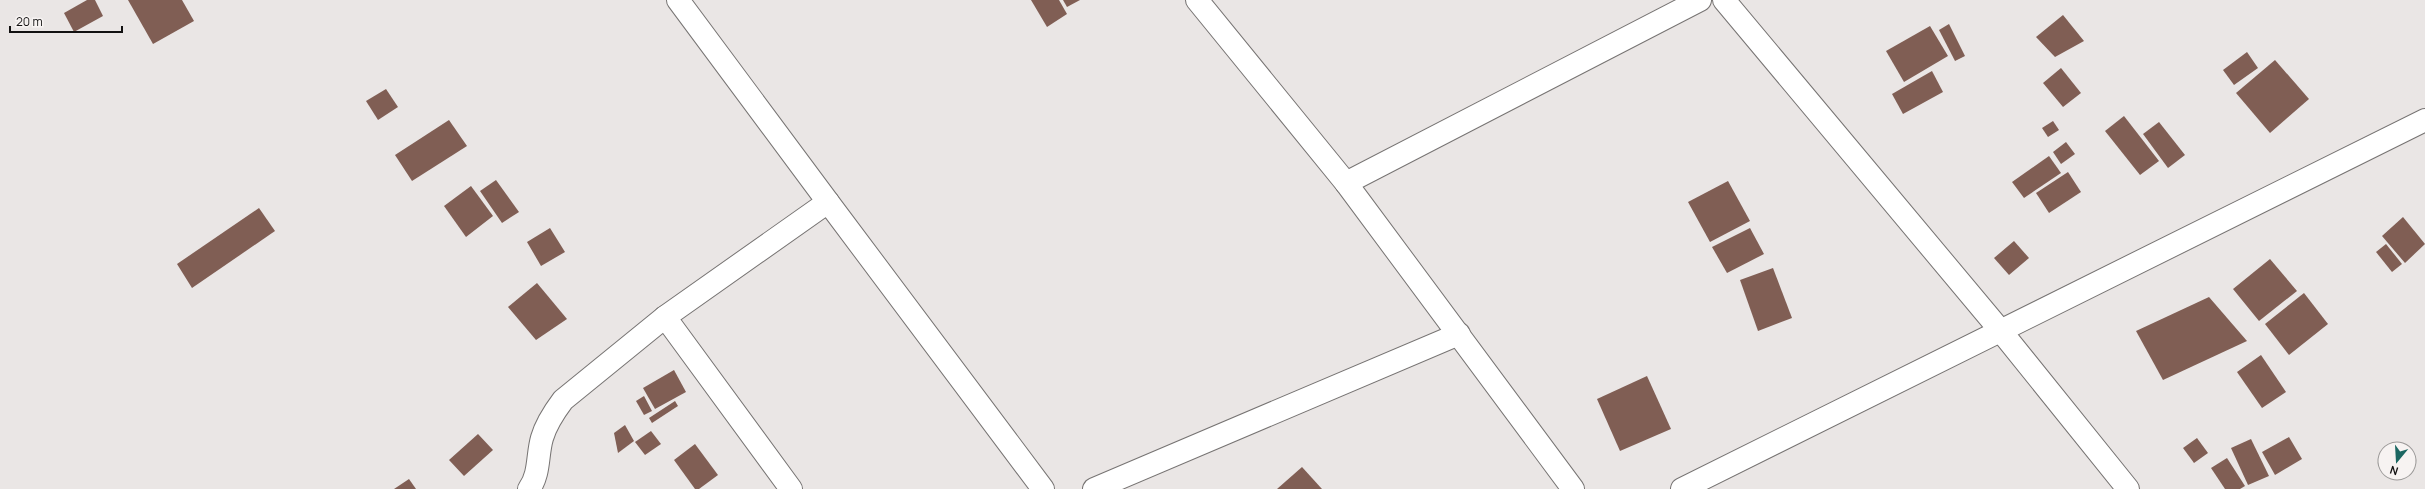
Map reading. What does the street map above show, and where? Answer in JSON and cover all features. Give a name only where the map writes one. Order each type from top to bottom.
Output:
[{"type":"street","points":[[678,0],[1043,489]]},
{"type":"street","points":[[1198,0],[1346,183],[1573,489]]},
{"type":"street","points":[[1346,183],[1700,0]]},
{"type":"street","points":[[1724,0],[2000,330],[2128,489]]},
{"type":"street","points":[[1682,489],[2425,120]]},
{"type":"street","points":[[529,489],[537,471],[542,438],[550,418],[562,400],[665,317],[828,202]]},
{"type":"street","points":[[665,317],[791,489]]},
{"type":"street","points":[[1094,489],[1459,334]]},
{"type":"building","points":[[87,0],[95,0],[103,16],[74,32],[64,13]]},
{"type":"building","points":[[128,0],[182,0],[194,21],[153,44]]},
{"type":"building","points":[[1031,0],[1059,0],[1067,14],[1047,27]]},
{"type":"building","points":[[1063,0],[1080,0],[1067,7]]},
{"type":"building","points":[[2063,15],[2084,41],[2055,57],[2036,37]]},
{"type":"building","points":[[1949,24],[1965,56],[1955,61],[1939,30]]},
{"type":"building","points":[[1930,26],[1948,56],[1904,82],[1886,51]]},
{"type":"building","points":[[2247,52],[2258,68],[2234,85],[2223,70]]},
{"type":"building","points":[[2275,60],[2309,99],[2270,133],[2236,93]]},
{"type":"building","points":[[2061,68],[2081,93],[2063,107],[2043,83]]},
{"type":"building","points":[[1932,71],[1943,92],[1903,114],[1892,94]]},
{"type":"building","points":[[386,89],[398,107],[378,120],[366,101]]},
{"type":"building","points":[[2124,116],[2159,161],[2140,175],[2105,131]]},
{"type":"building","points":[[449,120],[467,146],[412,181],[395,155]]},
{"type":"building","points":[[2053,121],[2059,130],[2048,137],[2042,128]]},
{"type":"building","points":[[2159,122],[2185,155],[2168,168],[2143,134]]},
{"type":"building","points":[[2066,142],[2075,154],[2061,164],[2053,152]]},
{"type":"building","points":[[2049,156],[2061,173],[2024,198],[2012,182]]},
{"type":"building","points":[[2068,172],[2081,192],[2049,213],[2036,193]]},
{"type":"building","points":[[496,180],[519,212],[502,223],[480,191]]},
{"type":"building","points":[[1728,181],[1750,221],[1710,242],[1688,202]]},
{"type":"building","points":[[471,186],[493,216],[466,237],[444,206]]},
{"type":"building","points":[[259,208],[275,231],[192,288],[177,264]]},
{"type":"building","points":[[2403,217],[2425,244],[2405,263],[2382,236]]},
{"type":"building","points":[[550,228],[565,252],[541,266],[527,242]]},
{"type":"building","points":[[1750,228],[1764,254],[1727,273],[1712,247]]},
{"type":"building","points":[[2014,241],[2029,258],[2009,275],[1994,258]]},
{"type":"building","points":[[2386,244],[2402,264],[2392,272],[2376,252]]},
{"type":"building","points":[[2270,259],[2297,291],[2259,321],[2233,289]]},
{"type":"building","points":[[1773,268],[1792,318],[1758,331],[1740,280]]},
{"type":"building","points":[[537,283],[567,319],[536,340],[508,307]]},
{"type":"building","points":[[2304,293],[2328,324],[2289,355],[2265,324]]},
{"type":"building","points":[[2209,297],[2247,341],[2163,380],[2136,331]]},
{"type":"building","points":[[2261,355],[2286,392],[2262,408],[2237,372]]},
{"type":"building","points":[[674,370],[686,392],[655,409],[643,388]]},
{"type":"building","points":[[1647,376],[1671,429],[1620,451],[1597,399]]},
{"type":"building","points":[[644,396],[652,411],[644,415],[636,401]]},
{"type":"building","points":[[675,401],[678,406],[652,423],[649,418]]},
{"type":"building","points":[[625,425],[634,441],[618,453],[614,433]]},
{"type":"building","points":[[651,431],[661,444],[645,455],[635,442]]},
{"type":"building","points":[[478,434],[493,450],[464,476],[449,460]]},
{"type":"building","points":[[2289,437],[2302,459],[2275,475],[2262,452]]},
{"type":"building","points":[[2197,438],[2208,453],[2194,463],[2183,448]]},
{"type":"building","points":[[2251,439],[2269,476],[2248,485],[2231,448]]},
{"type":"building","points":[[695,444],[718,475],[699,489],[695,489],[674,460]]},
{"type":"building","points":[[2227,458],[2245,486],[2240,489],[2225,489],[2211,468]]},
{"type":"building","points":[[1302,467],[1322,489],[1277,489]]},
{"type":"building","points":[[409,479],[416,489],[394,489]]}]
